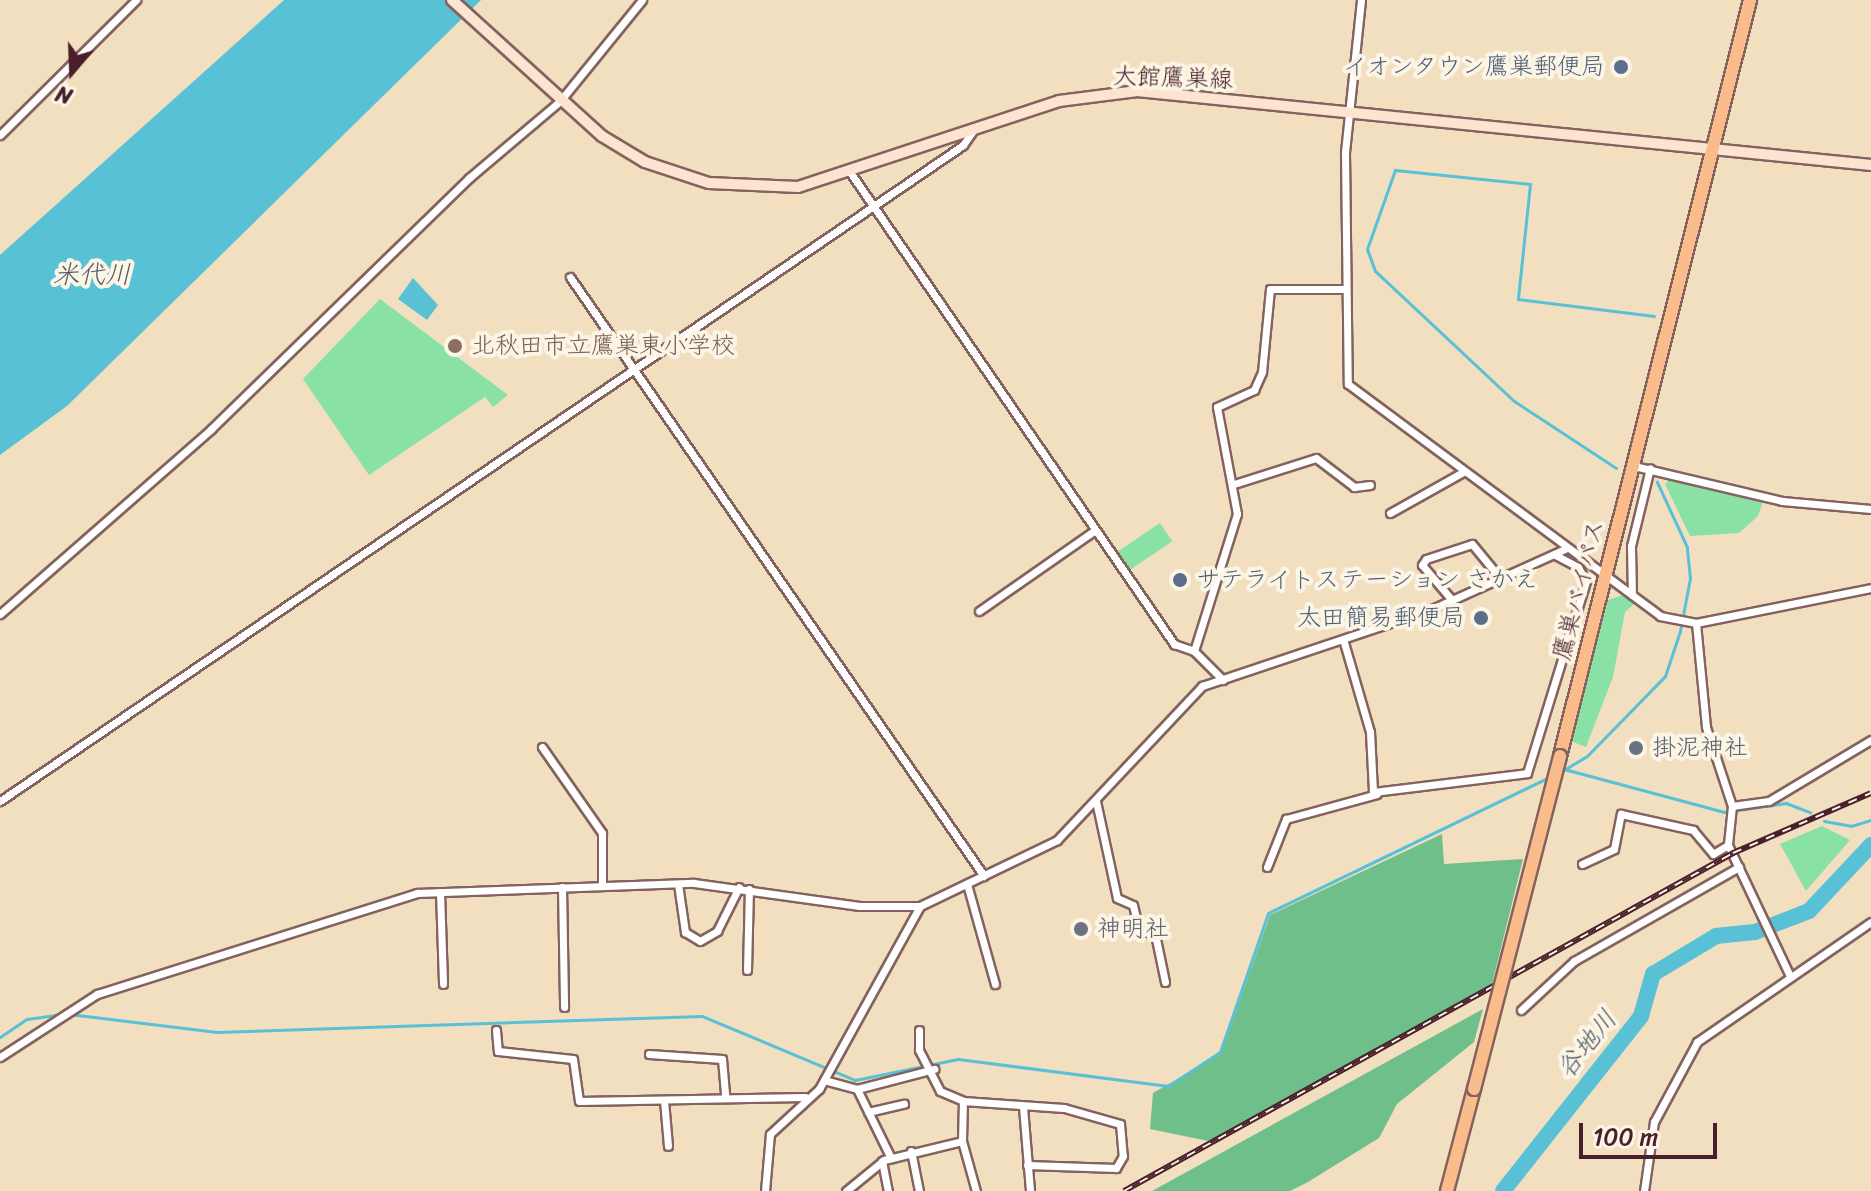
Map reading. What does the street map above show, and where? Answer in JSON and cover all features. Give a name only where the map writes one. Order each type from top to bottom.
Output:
[{"type":"highway","name":"鷹巣バイパス","points":[[1447,1191],[1715,148],[1750,0]]},
{"type":"main road","name":"大館鷹巣線","points":[[452,0],[560,101],[645,162],[709,183],[798,187],[1059,101],[1137,91],[1871,165]]},
{"type":"street","points":[[0,135],[136,0]]},
{"type":"street","points":[[0,614],[211,429],[469,178],[560,101],[642,0]]},
{"type":"street","points":[[1361,0],[1345,153],[1342,289],[1348,384],[1660,616],[1696,623],[1871,588]]},
{"type":"street","points":[[0,801],[963,145],[975,128]]},
{"type":"street","points":[[850,172],[1174,644],[1194,651],[1223,680]]},
{"type":"street","points":[[570,277],[984,876]]},
{"type":"street","points":[[1194,651],[1231,545],[1234,484],[1217,407],[1254,390],[1262,372],[1270,289],[1342,289]]},
{"type":"street","points":[[1234,484],[1316,458],[1354,487],[1370,485]]},
{"type":"street","points":[[1634,466],[1782,501],[1871,509]]},
{"type":"street","points":[[1632,595],[1631,546],[1650,468]]},
{"type":"street","points":[[1390,513],[1463,472]]},
{"type":"street","points":[[979,611],[1095,530]]},
{"type":"street","points":[[1452,600],[1422,565],[1426,559],[1472,544],[1500,578]]},
{"type":"street","points":[[0,1057],[97,994],[380,900],[440,892],[678,884],[739,887],[859,906],[920,906],[1057,840],[1096,801],[1179,704],[1223,680],[1452,600],[1567,548]]},
{"type":"street","points":[[1267,867],[1286,819],[1379,793],[1527,773],[1586,581],[1578,567],[1554,554]]},
{"type":"street","points":[[1696,623],[1706,727],[1731,807],[1728,845],[1790,976]]},
{"type":"street","points":[[1343,639],[1370,732],[1373,792],[1379,793]]},
{"type":"street","points":[[1731,807],[1769,801],[1871,740]]},
{"type":"street","points":[[542,747],[602,833],[602,885]]},
{"type":"street","points":[[1096,801],[1117,898],[1133,905],[1139,930],[1155,934],[1165,982]]},
{"type":"street","points":[[1582,864],[1614,849],[1621,814],[1693,830],[1713,854],[1728,845]]},
{"type":"street","points":[[1521,1010],[1564,967],[1739,867]]},
{"type":"street","points":[[678,884],[685,932],[700,941],[717,931],[739,887]]},
{"type":"street","points":[[967,884],[995,984]]},
{"type":"street","points":[[562,887],[564,1007]]},
{"type":"street","points":[[747,970],[749,889]]},
{"type":"street","points":[[440,892],[443,984]]},
{"type":"street","points":[[765,1191],[770,1134],[827,1074],[920,906]]},
{"type":"street","points":[[1644,1191],[1654,1122],[1697,1042],[1871,922]]},
{"type":"street","points":[[496,1030],[496,1048],[504,1054],[573,1059],[579,1101],[805,1097]]},
{"type":"street","points":[[919,1030],[919,1050],[932,1066],[940,1091],[963,1101],[1114,1118],[1123,1137],[1123,1156],[1105,1171],[1027,1165]]},
{"type":"street","points":[[649,1054],[722,1059],[725,1097]]},
{"type":"street","points":[[857,1089],[932,1066]]},
{"type":"street","points":[[827,1074],[857,1089],[886,1159],[888,1191]]},
{"type":"street","points":[[664,1100],[668,1146]]},
{"type":"street","points":[[963,1101],[962,1141],[976,1191]]},
{"type":"street","points":[[868,1112],[904,1104]]},
{"type":"street","points":[[1023,1107],[1030,1191]]},
{"type":"street","points":[[846,1191],[886,1159],[962,1141]]},
{"type":"street","points":[[911,1151],[919,1191]]},
{"type":"green space","points":[[380,299],[508,395],[493,407],[485,397],[369,475],[303,379]]},
{"type":"green space","points":[[1673,477],[1763,501],[1758,516],[1739,533],[1690,536],[1665,484]]},
{"type":"green space","points":[[1160,523],[1172,541],[1128,571],[1116,553]]},
{"type":"green space","points":[[1623,595],[1634,604],[1625,612],[1613,677],[1586,747],[1571,741],[1608,600]]},
{"type":"green space","points":[[1822,826],[1850,840],[1806,891],[1780,844]]},
{"type":"green space","points":[[1442,834],[1444,864],[1523,859],[1491,988],[1213,1142],[1150,1129],[1153,1093],[1221,1054],[1270,915]]},
{"type":"green space","points":[[1483,1009],[1474,1042],[1397,1104],[1379,1138],[1308,1182],[1290,1191],[1152,1191]]},
{"type":"water","name":"米代川","points":[[284,0],[481,0],[67,406],[0,455],[0,255]]},
{"type":"water","points":[[413,278],[438,305],[427,320],[398,299]]},
{"type":"waterway","points":[[1616,468],[1514,401],[1375,271],[1367,249],[1395,170],[1530,184],[1518,299],[1654,316]]},
{"type":"waterway","points":[[1562,771],[1587,756],[1665,676],[1680,631],[1690,578],[1687,547],[1657,482]]},
{"type":"waterway","points":[[1564,769],[1724,812],[1786,803],[1810,812]]},
{"type":"waterway","points":[[69,1014],[217,1032],[702,1016],[855,1080],[958,1059],[1168,1086],[1220,1052],[1268,913],[1551,776]]},
{"type":"waterway","points":[[1824,821],[1851,826],[1871,820]]},
{"type":"waterway","name":"谷地川","points":[[1503,1191],[1641,1016],[1653,974],[1716,936],[1755,932],[1809,911],[1871,845]]},
{"type":"waterway","points":[[0,1037],[27,1019],[61,1014]]},
{"type":"railway","points":[[1124,1191],[1733,853],[1871,793]]},
{"type":"place","name":"イオンタウン鷹巣郵便局","points":[[1621,67]]},
{"type":"place","name":"北秋田市立鷹巣東小学校","points":[[455,346]]},
{"type":"place","name":"サテライトステーション さかえ","points":[[1180,580]]},
{"type":"place","name":"太田簡易郵便局","points":[[1481,618]]},
{"type":"place","name":"掛泥神社","points":[[1636,748]]},
{"type":"place","name":"神明社","points":[[1081,929]]}]
